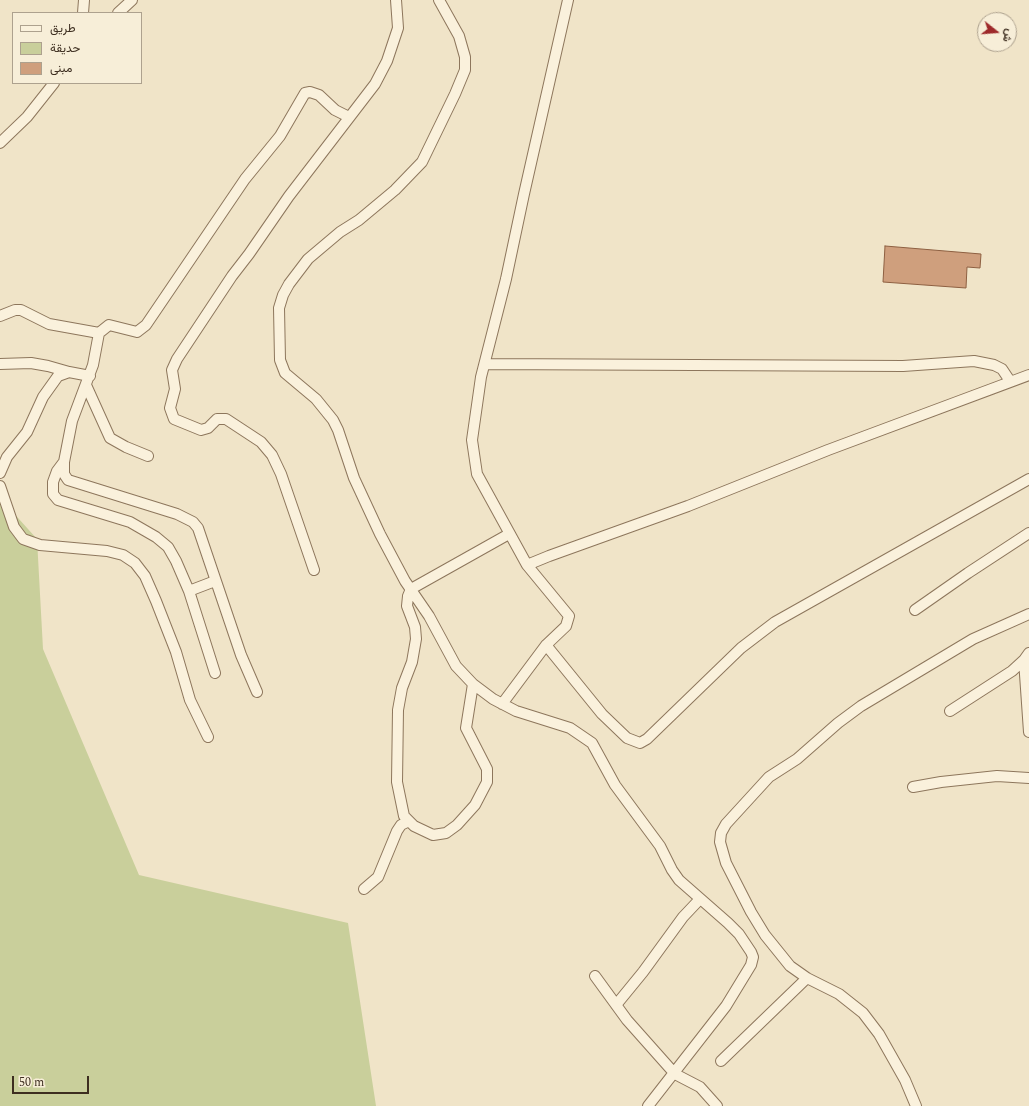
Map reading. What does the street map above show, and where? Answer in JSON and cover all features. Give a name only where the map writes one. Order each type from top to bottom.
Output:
[{"type":"street","points":[[83,12],[84,0]]},
{"type":"street","points":[[119,12],[132,0]]},
{"type":"street","points":[[314,570],[281,474],[272,455],[261,442],[226,420],[217,419],[208,428],[201,430],[174,419],[170,410],[175,389],[172,370],[177,359],[232,276],[289,196],[349,117],[368,95],[387,62],[398,28],[396,0]]},
{"type":"street","points":[[439,0],[459,36],[466,64],[455,94],[428,154],[419,166],[395,190],[359,220],[340,232],[308,259],[289,284],[283,295],[278,322],[282,368],[288,376],[316,399],[333,420],[368,510],[411,589],[429,616],[451,658],[463,675],[472,684],[502,704],[570,728],[592,743],[615,785],[660,846],[672,870],[679,880],[739,934],[751,952],[752,960],[739,987],[675,1074],[648,1106]]},
{"type":"street","points":[[502,704],[546,645],[566,626],[569,616],[527,565],[509,534],[477,474],[472,440],[485,364],[506,279],[568,0]]},
{"type":"street","points":[[0,142],[27,117],[53,84]]},
{"type":"street","points":[[257,692],[241,655],[215,581],[203,537],[193,522],[176,514],[68,480],[64,474],[64,462],[72,421],[88,381],[96,354],[99,333],[109,325],[137,332],[146,325],[245,179],[280,136],[305,93],[311,92],[319,95],[335,110],[349,117]]},
{"type":"street","points":[[0,316],[15,310],[21,310],[49,324],[99,333]]},
{"type":"street","points":[[485,364],[903,366],[974,361],[994,364],[1002,369],[1010,381]]},
{"type":"street","points":[[0,364],[31,363],[48,366],[69,372],[88,381],[110,438],[126,447],[148,456]]},
{"type":"street","points":[[0,473],[7,457],[27,432],[39,405],[48,390],[58,376],[69,372]]},
{"type":"street","points":[[527,565],[688,506],[828,450],[1029,375]]},
{"type":"street","points":[[64,462],[57,471],[53,482],[52,489],[55,498],[70,505],[130,522],[156,537],[168,547],[189,591],[215,673]]},
{"type":"street","points":[[546,645],[607,718],[627,738],[640,743],[647,739],[741,648],[775,622],[1029,479]]},
{"type":"street","points":[[0,486],[14,527],[23,539],[40,545],[107,551],[123,555],[135,563],[145,576],[156,601],[176,652],[190,700],[208,737]]},
{"type":"street","points":[[915,610],[1029,533]]},
{"type":"street","points":[[472,684],[471,706],[466,725],[468,733],[487,769],[484,790],[457,825],[446,833],[433,835],[426,833],[404,816],[401,806],[396,766],[400,697],[412,662],[416,639],[415,627],[407,606],[411,589],[509,534]]},
{"type":"street","points":[[189,591],[215,581]]},
{"type":"street","points":[[916,1106],[905,1080],[879,1034],[863,1013],[839,994],[806,978],[790,966],[777,952],[751,912],[724,857],[720,842],[723,828],[769,777],[798,759],[838,723],[861,706],[973,639],[1029,614]]},
{"type":"street","points":[[950,711],[1012,671],[1027,656]]},
{"type":"street","points":[[1027,656],[1029,732]]},
{"type":"street","points":[[913,787],[941,782],[997,776],[1029,778]]},
{"type":"street","points":[[364,889],[378,877],[397,830],[409,821]]},
{"type":"street","points":[[616,1005],[643,972],[683,917],[700,899]]},
{"type":"street","points":[[595,976],[616,1005],[675,1074],[700,1087],[717,1106]]},
{"type":"street","points":[[721,1061],[806,978]]},
{"type":"green space","points":[[0,498],[37,539],[43,649],[139,875],[348,923],[376,1106],[0,1106]]},
{"type":"building","points":[[885,246],[981,254],[980,268],[967,267],[966,288],[883,282]]}]
